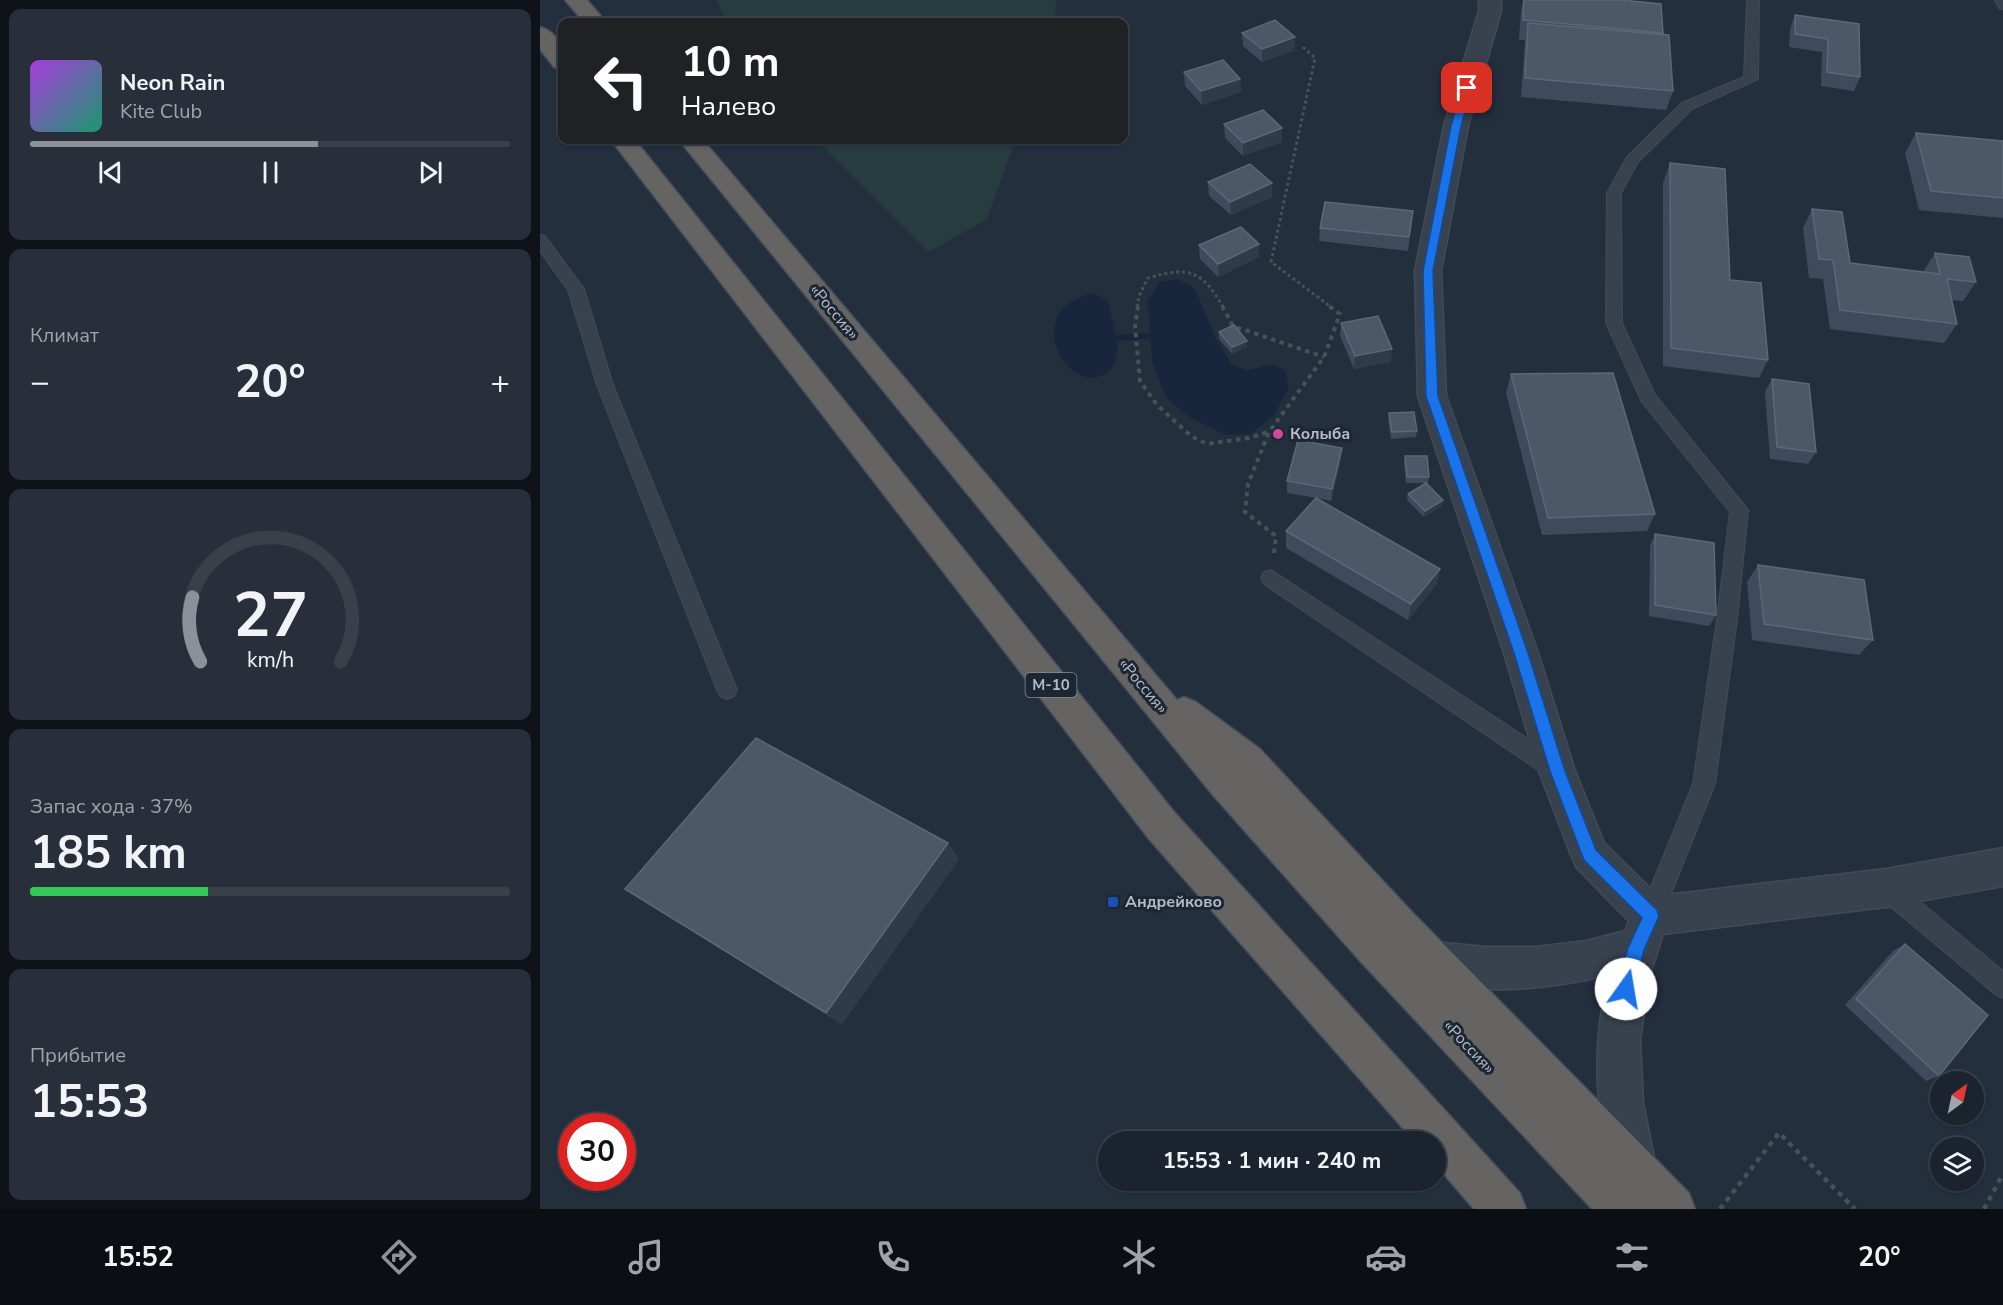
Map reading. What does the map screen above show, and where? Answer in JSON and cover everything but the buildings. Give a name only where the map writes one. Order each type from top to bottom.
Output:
[{"type":"highway","points":[[576,0],[592,18]]},
{"type":"highway","points":[[540,33],[558,57]]},
{"type":"highway","name":"М-10","points":[[626,144],[1162,826],[1504,1209]]},
{"type":"highway","name":"«Россия»","points":[[694,144],[1133,674],[1226,782],[1375,948],[1628,1189]]},
{"type":"highway","points":[[1133,674],[1246,761],[1434,962],[1628,1189],[1673,1209]]},
{"type":"street","points":[[1490,0],[1490,11],[1456,126],[1428,271],[1432,396],[1521,653],[1557,771],[1590,855],[1644,932]]},
{"type":"street","points":[[1434,962],[1493,969],[1523,969],[1581,963],[1644,932],[2003,867]]},
{"type":"street","points":[[1628,1189],[1619,1066],[1623,1004],[1644,932]]},
{"type":"lane","points":[[1644,932],[1704,784],[1727,619],[1739,510],[1648,398],[1614,323],[1614,193],[1632,160],[1687,106],[1751,79],[1753,0]]},
{"type":"lane","points":[[2001,0],[2003,5]]},
{"type":"lane","points":[[540,240],[576,289],[605,385],[726,690]]},
{"type":"lane","points":[[1271,578],[1557,771]]},
{"type":"lane","points":[[1886,888],[2003,986]]},
{"type":"path","points":[[1271,578],[1276,536],[1245,512],[1248,483],[1269,432],[1323,357],[1340,314],[1271,262],[1315,58],[1303,47]]},
{"type":"path","points":[[1269,432],[1249,438],[1207,444],[1191,436],[1157,405],[1140,381],[1135,326],[1138,296],[1148,278],[1167,271],[1188,270],[1199,274],[1210,286],[1233,326],[1323,357]]},
{"type":"path","points":[[1720,1209],[1779,1133],[1856,1209]]},
{"type":"path","points":[[1984,1209],[2003,1174]]},
{"type":"green space","points":[[717,0],[1056,0],[1055,18],[724,18]]},
{"type":"green space","points":[[821,144],[1014,144],[987,219],[929,252]]},
{"type":"water","points":[[1178,279],[1195,289],[1217,341],[1231,364],[1247,371],[1271,364],[1285,370],[1289,388],[1273,416],[1251,434],[1226,435],[1189,417],[1166,398],[1152,361],[1148,300],[1160,282]]},
{"type":"water","points":[[1093,293],[1108,301],[1118,346],[1114,366],[1100,376],[1090,378],[1080,375],[1064,361],[1058,352],[1054,331],[1061,311],[1067,305],[1075,299]]},
{"type":"waterway","points":[[1116,338],[1150,336]]},
{"type":"place","name":"Колыба","points":[[1278,434]]},
{"type":"place","name":"Андрейково","points":[[1113,902]]},
{"type":"route","points":[[1467,88],[1456,126],[1428,271],[1432,396],[1521,653],[1557,771],[1590,855],[1651,916],[1636,948],[1626,989]]}]
